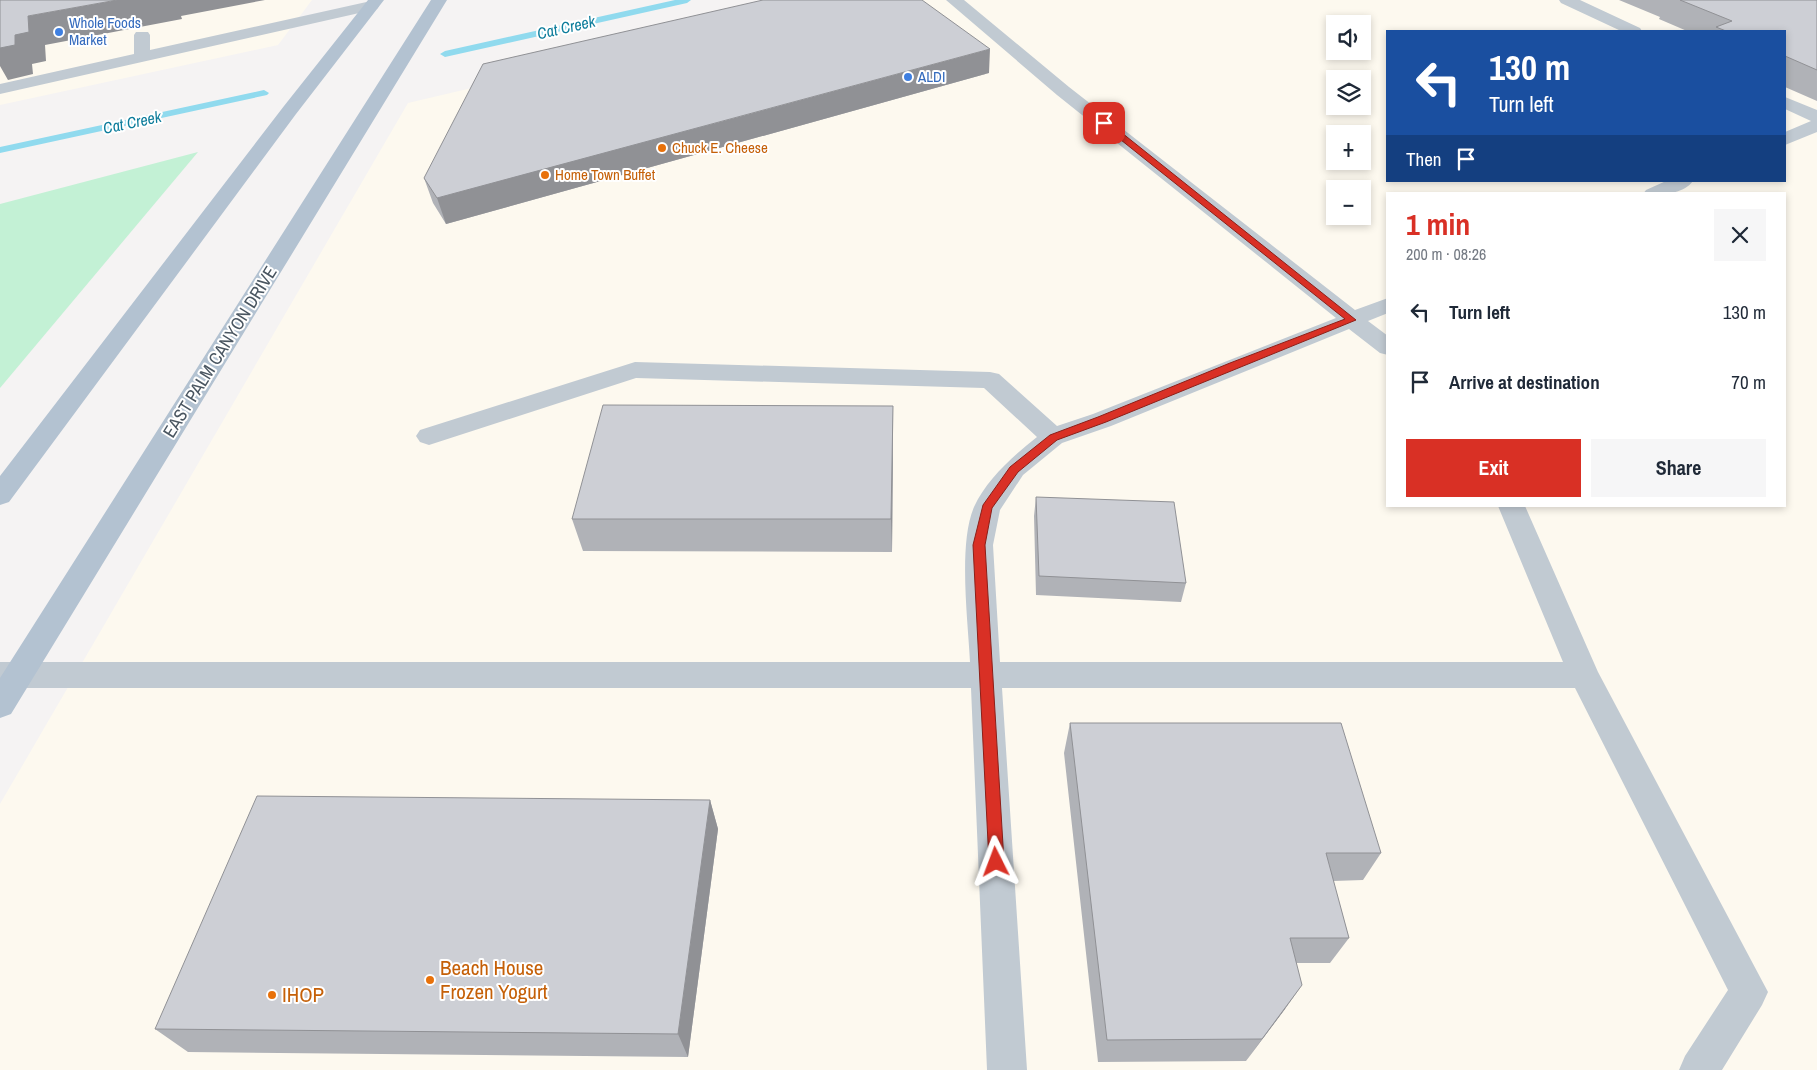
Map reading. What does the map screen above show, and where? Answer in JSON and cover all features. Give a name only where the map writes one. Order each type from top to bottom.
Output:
[{"type":"main road","name":"EAST PALM CANYON DRIVE","points":[[0,705],[9,675],[439,0]]},
{"type":"main road","points":[[0,495],[273,133],[374,3]]},
{"type":"lane","points":[[954,0],[1063,91],[1386,346]]},
{"type":"lane","points":[[1567,0],[1632,30]]},
{"type":"lane","points":[[0,90],[374,3]]},
{"type":"lane","points":[[142,35],[142,58]]},
{"type":"lane","points":[[1786,102],[1817,117]]},
{"type":"lane","points":[[1786,139],[1817,125]]},
{"type":"lane","points":[[1658,192],[1681,182]]},
{"type":"lane","points":[[1007,1070],[979,545],[987,508],[1014,469],[1053,437],[1102,420],[1386,306]]},
{"type":"lane","points":[[429,436],[635,370],[990,380],[1053,437]]},
{"type":"lane","points":[[1511,507],[1584,674],[1749,992],[1699,1070]]},
{"type":"lane","points":[[9,675],[987,676],[1254,673],[1584,674]]},
{"type":"shaded area","points":[[0,0],[312,0],[278,45],[0,105]]},
{"type":"shaded area","points":[[846,0],[1817,0],[1817,1070],[0,1070],[0,804],[408,103]]},
{"type":"green space","points":[[198,152],[0,388],[0,204]]},
{"type":"building","points":[[0,0],[117,0],[28,16],[29,32],[15,35],[15,45],[0,48]]},
{"type":"building","points":[[763,0],[922,0],[990,49],[437,198],[424,178],[483,64]]},
{"type":"building","points":[[1680,0],[1817,0],[1817,70],[1786,56],[1786,30],[1724,30],[1716,27],[1732,21]]},
{"type":"building","points":[[603,405],[893,406],[891,519],[572,519]]},
{"type":"building","points":[[1036,497],[1174,502],[1186,583],[1039,576]]},
{"type":"building","points":[[1070,723],[1341,723],[1381,853],[1326,853],[1349,938],[1290,938],[1302,985],[1262,1039],[1107,1040]]},
{"type":"building","points":[[257,796],[710,800],[678,1034],[155,1029]]},
{"type":"waterway","name":"Cat Creek","points":[[445,54],[687,0]]},
{"type":"waterway","name":"Cat Creek","points":[[0,150],[264,93]]},
{"type":"place","name":"Whole Foods Market","points":[[59,32]]},
{"type":"place","name":"ALDI","points":[[908,77]]},
{"type":"place","name":"Chuck E. Cheese","points":[[662,148]]},
{"type":"place","name":"Home Town Buffet","points":[[545,175]]},
{"type":"place","name":"Beach House Frozen Yogurt","points":[[430,980]]},
{"type":"place","name":"IHOP","points":[[272,995]]},
{"type":"route","points":[[996,862],[979,545],[987,508],[1014,469],[1053,437],[1102,420],[1351,320],[1211,206],[1104,123]]}]
